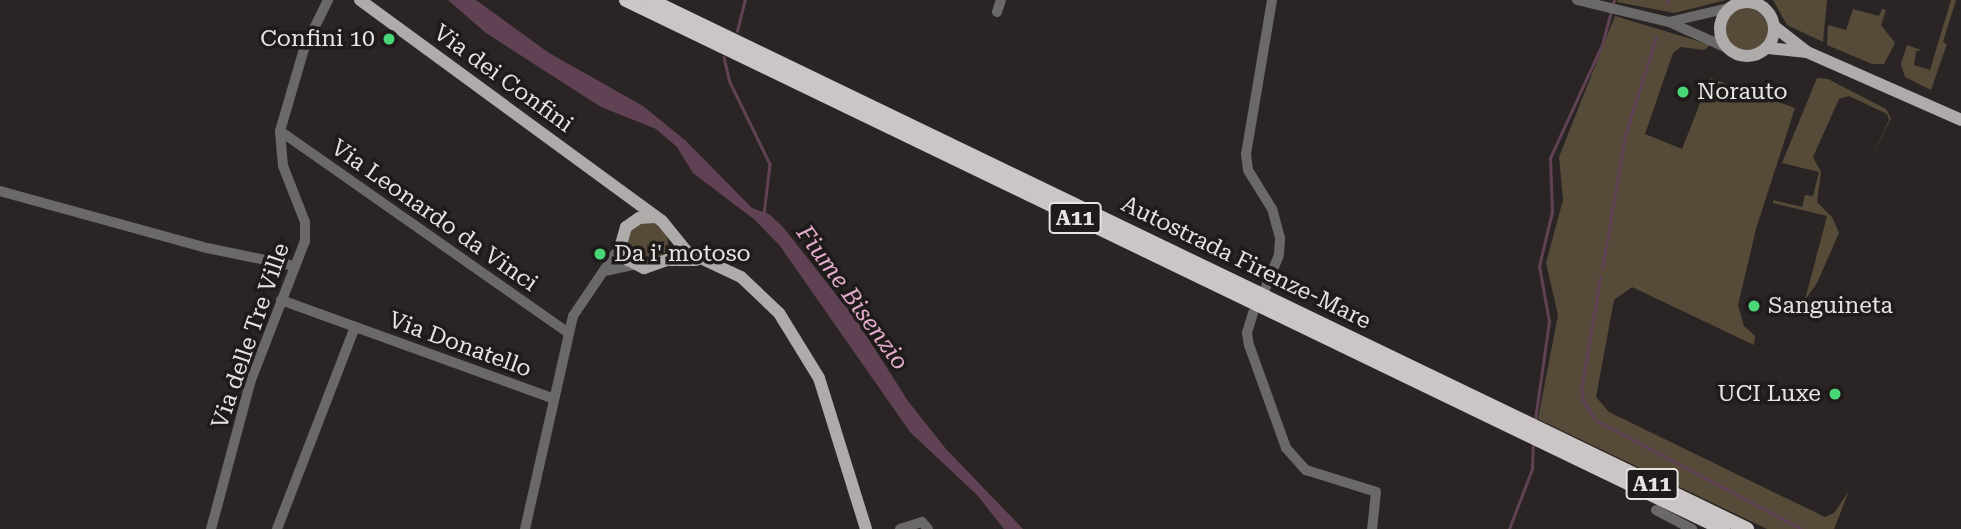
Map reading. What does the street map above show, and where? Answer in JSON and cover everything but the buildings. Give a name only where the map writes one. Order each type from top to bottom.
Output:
[{"type":"highway","name":"Autostrada Firenze-Mare","points":[[626,0],[1523,427]]},
{"type":"highway","name":"Autostrada Firenze-Mare","points":[[650,0],[1558,444],[1723,529]]},
{"type":"highway","name":"Autostrada Firenze-Mare","points":[[1558,444],[1747,529]]},
{"type":"main road","name":"Via dei Confini","points":[[360,0],[666,224],[673,239],[689,253],[720,266],[746,282],[779,313],[809,357],[866,529]]},
{"type":"main road","points":[[1807,52],[1768,48],[1749,57],[1727,48],[1720,23],[1729,8],[1743,1],[1768,5],[1775,27],[1807,52],[1961,120]]},
{"type":"main road","points":[[1768,48],[1775,27]]},
{"type":"main road","points":[[622,192],[630,208],[629,224],[621,245],[634,265]]},
{"type":"main road","points":[[629,224],[655,217]]},
{"type":"main road","points":[[667,260],[673,239]]},
{"type":"main road","name":"Via dei Confini","points":[[634,265],[652,268],[667,260],[687,258],[720,266]]},
{"type":"street","name":"Via delle Tre Ville","points":[[211,529],[251,380],[296,266],[306,227],[285,172],[280,131],[303,49],[328,0]]},
{"type":"street","points":[[998,12],[1001,0]]},
{"type":"street","points":[[1266,287],[1279,254],[1280,238],[1272,209],[1248,170],[1246,154],[1272,0]]},
{"type":"street","points":[[1577,0],[1669,22],[1727,48]]},
{"type":"street","points":[[1669,22],[1729,8]]},
{"type":"street","name":"Via Leonardo da Vinci","points":[[280,131],[567,332]]},
{"type":"street","points":[[0,191],[207,248],[296,266]]},
{"type":"street","points":[[525,529],[567,332],[582,296],[621,245]]},
{"type":"street","points":[[601,273],[634,265]]},
{"type":"street","name":"Via Donatello","points":[[281,300],[552,398]]},
{"type":"street","points":[[1253,313],[1247,333],[1249,345],[1286,448],[1307,470],[1376,492],[1372,529]]},
{"type":"street","points":[[277,529],[355,327]]},
{"type":"street","points":[[1656,509],[1692,529]]},
{"type":"street","points":[[900,529],[922,522],[928,529]]},
{"type":"shaded area","points":[[448,0],[476,0],[549,53],[643,106],[685,140],[752,208],[769,214],[783,227],[857,321],[908,401],[946,449],[1023,529],[1004,529],[977,495],[910,432],[780,246],[755,220],[693,173],[677,147],[656,129],[601,107],[486,33]]},
{"type":"shaded area","points":[[1617,0],[1726,0],[1674,13],[1617,2]]},
{"type":"shaded area","points":[[1773,0],[1827,0],[1823,42],[1787,25]]},
{"type":"shaded area","points":[[1951,0],[1956,0],[1943,42],[1947,44],[1931,90],[1905,77],[1901,64],[1907,45],[1921,50],[1916,51],[1914,65],[1930,70]]},
{"type":"shaded area","points":[[1747,7],[1763,13],[1769,29],[1763,45],[1747,51],[1731,45],[1725,29],[1731,13]]},
{"type":"shaded area","points":[[1853,9],[1879,16],[1882,9],[1886,10],[1881,25],[1895,43],[1884,64],[1872,64],[1827,45],[1828,25],[1846,30]]},
{"type":"shaded area","points":[[1615,16],[1711,45],[1704,50],[1681,47],[1673,53],[1645,134],[1682,149],[1710,78],[1795,108],[1756,229],[1738,305],[1744,326],[1755,336],[1754,345],[1632,287],[1614,300],[1596,397],[1609,412],[1825,517],[1834,513],[1849,491],[1834,529],[1767,529],[1538,419],[1558,315],[1546,263],[1563,200],[1559,157]]},
{"type":"shaded area","points":[[1817,78],[1828,79],[1886,109],[1891,118],[1871,160],[1889,120],[1887,114],[1849,96],[1839,99],[1813,157],[1821,172],[1817,202],[1832,217],[1839,233],[1817,283],[1805,300],[1827,216],[1773,203],[1773,200],[1802,207],[1805,195],[1813,196],[1819,172],[1782,163]]},
{"type":"shaded area","points":[[648,222],[662,228],[668,242],[662,256],[648,262],[634,256],[628,242],[634,228]]},
{"type":"waterway","points":[[737,31],[745,0]]},
{"type":"waterway","points":[[1535,420],[1549,322],[1539,266],[1552,212],[1550,158],[1602,45],[1614,0]]},
{"type":"waterway","points":[[1602,269],[1625,136],[1656,37]]},
{"type":"waterway","points":[[724,57],[730,82],[770,164],[764,215]]},
{"type":"waterway","points":[[1601,276],[1582,388],[1583,400],[1596,420],[1802,529]]},
{"type":"waterway","points":[[1509,529],[1532,469],[1533,444]]},
{"type":"place","name":"Confini 10","points":[[389,39]]},
{"type":"place","name":"Norauto","points":[[1683,92]]},
{"type":"place","name":"Da i' motoso","points":[[600,254]]},
{"type":"place","name":"Sanguineta","points":[[1754,306]]},
{"type":"place","name":"UCI Luxe","points":[[1835,394]]},
{"type":"water label","name":"Fiume Bisenzio","points":[[852,298]]}]
